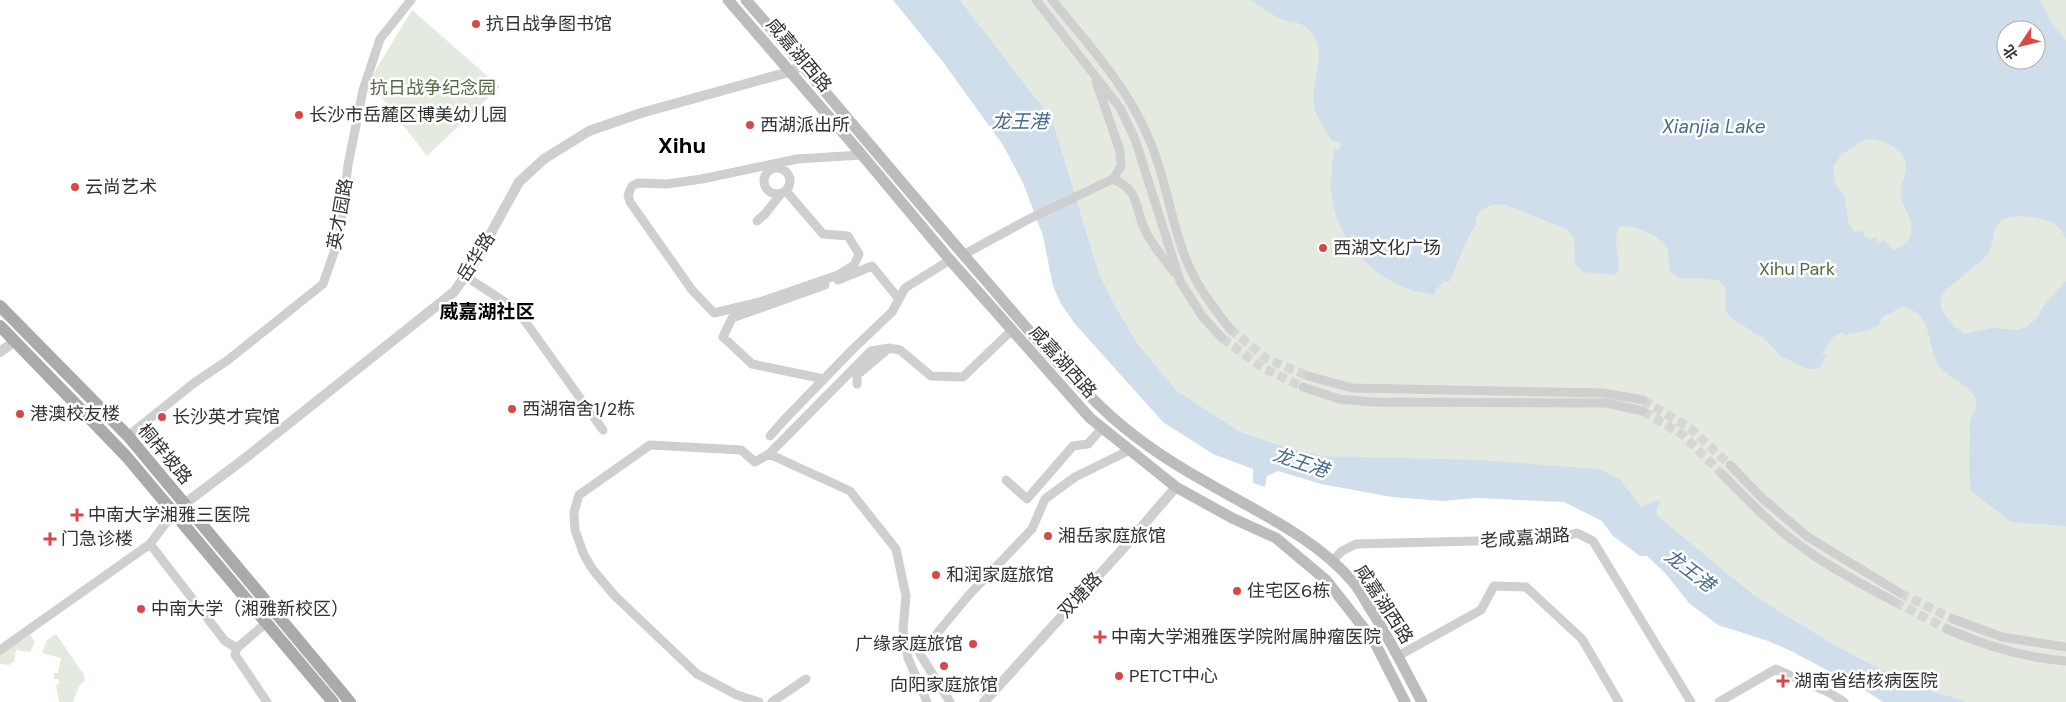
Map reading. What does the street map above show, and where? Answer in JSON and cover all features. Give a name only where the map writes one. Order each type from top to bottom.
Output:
[{"type":"main road","name":"咸嘉湖西路","points":[[728,0],[950,260],[1090,418],[1176,487],[1232,518],[1276,538],[1326,580],[1374,641],[1405,702]]},
{"type":"main road","name":"咸嘉湖西路","points":[[746,0],[963,255],[1067,373],[1101,407],[1135,436],[1206,483],[1282,525],[1332,560],[1353,582],[1383,628],[1422,702]]},
{"type":"main road","name":"桐梓坡路","points":[[0,306],[128,436],[179,508],[266,623],[333,702]]},
{"type":"main road","name":"桐梓坡路","points":[[0,326],[179,508],[350,702]]},
{"type":"street","name":"英才园路","points":[[128,436],[194,383],[228,360],[323,284],[339,238],[348,165],[363,90],[380,39],[411,0]]},
{"type":"street","points":[[1036,0],[1120,108],[1136,139],[1180,281]]},
{"type":"street","points":[[1052,0],[1116,79],[1135,109],[1150,141],[1186,259],[1206,298],[1230,330]]},
{"type":"street","name":"岳华路","points":[[179,508],[422,320],[454,292],[476,260],[519,182],[544,159],[589,131],[632,116],[789,72],[802,65]]},
{"type":"street","points":[[963,255],[1029,219],[1113,179],[1121,166],[1120,151],[1092,71]]},
{"type":"street","points":[[757,221],[783,193],[823,234],[848,236],[859,254],[854,265],[838,275],[760,302],[714,313],[692,290],[630,202],[628,195],[632,186],[638,183],[667,184],[684,182],[797,159],[862,155]]},
{"type":"street","points":[[1113,179],[1126,184],[1132,193],[1145,230],[1202,316],[1222,338]]},
{"type":"street","points":[[770,436],[892,312],[905,288],[950,260]]},
{"type":"street","points":[[824,379],[752,364],[723,337],[732,318],[872,266],[899,299]]},
{"type":"street","points":[[465,276],[517,310],[603,430]]},
{"type":"street","points":[[759,702],[737,696],[696,674],[615,596],[593,570],[584,555],[575,530],[574,512],[579,495],[650,445],[741,450],[755,462],[769,454],[871,351],[889,348],[900,350],[931,376],[963,377],[1012,330]]},
{"type":"street","points":[[0,352],[16,341]]},
{"type":"street","points":[[857,384],[857,375],[889,348]]},
{"type":"street","points":[[1308,376],[1352,388],[1603,393],[1642,400]]},
{"type":"street","points":[[1303,387],[1339,399],[1372,402],[1606,403],[1642,411]]},
{"type":"street","points":[[1006,480],[1026,499],[1073,446],[1088,444],[1102,428]]},
{"type":"street","points":[[950,702],[920,654],[968,596],[1032,529],[1046,499],[1075,477],[1130,450]]},
{"type":"street","points":[[769,454],[850,491],[896,549],[906,596],[903,630],[908,658],[927,702]]},
{"type":"street","points":[[1730,465],[1762,498],[1808,537],[1900,593]]},
{"type":"street","points":[[1723,475],[1769,520],[1801,546],[1829,566],[1895,602]]},
{"type":"street","name":"双塘路","points":[[984,702],[1120,552],[1176,487]]},
{"type":"street","points":[[0,650],[150,544],[179,508]]},
{"type":"street","name":"老咸嘉湖路","points":[[1332,560],[1342,551],[1356,544],[1555,539],[1577,533],[1592,541],[1691,702]]},
{"type":"street","points":[[150,544],[225,641],[237,648]]},
{"type":"street","points":[[888,559],[898,556]]},
{"type":"street","points":[[1398,656],[1481,610],[1494,586],[1526,587],[1582,639],[1619,702]]},
{"type":"street","points":[[1953,619],[2002,637],[2066,647]]},
{"type":"street","points":[[266,623],[237,648],[235,655],[267,702]]},
{"type":"street","points":[[1948,629],[1978,642],[2022,656],[2066,661]]},
{"type":"street","points":[[1719,702],[1776,670],[1830,693],[1844,702]]},
{"type":"street","points":[[772,702],[806,679]]},
{"type":"green space","name":"Xihu Park","points":[[960,0],[2066,0],[2066,702],[1968,702],[1910,684],[1838,647],[1755,596],[1658,516],[1657,500],[1641,507],[1620,479],[1380,458],[1324,456],[1281,446],[1239,431],[1176,390],[1137,343],[1099,273],[1052,119]]},
{"type":"green space","name":"抗日战争纪念园","points":[[412,10],[500,87],[427,156],[369,81]]},
{"type":"green space","points":[[30,634],[35,642],[30,652],[16,650],[14,662],[9,665],[0,664],[0,654]]},
{"type":"green space","points":[[56,634],[84,675],[85,680],[79,686],[73,702],[59,702],[56,685],[59,684],[59,679],[54,679],[54,673],[58,673],[61,658],[42,653],[47,640]]},
{"type":"water","name":"龙王港","points":[[893,0],[960,0],[1052,119],[1099,273],[1137,343],[1176,390],[1239,431],[1281,446],[1324,456],[1479,460],[1598,469],[1620,479],[1641,507],[1657,500],[1660,502],[1657,509],[1658,516],[1755,596],[1838,647],[1910,684],[1968,702],[1883,702],[1861,688],[1789,650],[1768,641],[1718,625],[1689,603],[1666,574],[1647,556],[1640,556],[1613,536],[1602,521],[1564,502],[1477,498],[1443,501],[1392,497],[1321,484],[1278,471],[1267,476],[1265,487],[1253,483],[1253,469],[1213,454],[1163,422],[1075,324],[1061,304],[1053,286],[1043,236],[1023,183],[1003,145],[943,62]]},
{"type":"water","name":"Xianjia Lake","points":[[1251,0],[2040,0],[2052,24],[2066,41],[2066,239],[2058,227],[2050,221],[2018,216],[2004,219],[1994,232],[1988,254],[1943,294],[1941,304],[1948,319],[1965,334],[1992,328],[2017,330],[2026,327],[2035,320],[2045,304],[2066,281],[2066,526],[2011,522],[1971,491],[1969,470],[1970,425],[1976,400],[1970,391],[1947,374],[1938,364],[1924,322],[1920,315],[1913,310],[1903,307],[1882,317],[1879,325],[1873,329],[1845,335],[1842,332],[1834,336],[1822,353],[1827,356],[1818,369],[1808,369],[1780,356],[1766,340],[1730,317],[1725,308],[1726,288],[1718,280],[1683,279],[1675,276],[1670,270],[1667,247],[1652,234],[1633,227],[1620,226],[1616,237],[1618,272],[1613,275],[1583,272],[1575,264],[1574,237],[1566,229],[1506,205],[1490,206],[1478,214],[1476,225],[1469,235],[1449,282],[1444,281],[1435,291],[1435,295],[1408,289],[1379,273],[1366,263],[1345,236],[1333,205],[1331,188],[1333,155],[1334,150],[1339,150],[1341,143],[1331,140],[1314,106],[1319,56],[1315,38],[1302,25],[1284,20]],"holes":[[[1866,139],[1886,142],[1898,150],[1905,161],[1906,168],[1901,195],[1911,221],[1911,233],[1906,243],[1893,250],[1884,240],[1877,244],[1876,236],[1871,239],[1865,237],[1863,231],[1855,232],[1849,224],[1844,196],[1835,184],[1833,167],[1842,154]]]},
{"type":"tunnel","points":[[1230,329],[1267,359],[1308,376]]},
{"type":"tunnel","points":[[1222,338],[1263,368],[1303,387]]},
{"type":"tunnel","points":[[1643,400],[1691,429],[1730,465]]},
{"type":"tunnel","points":[[1643,411],[1683,435],[1723,475]]},
{"type":"tunnel","points":[[1900,593],[1953,619]]},
{"type":"tunnel","points":[[1895,602],[1947,629]]},
{"type":"place","name":"抗日战争图书馆","points":[[476,24]]},
{"type":"place","name":"长沙市岳麓区博美幼儿园","points":[[299,115]]},
{"type":"place","name":"西湖派出所","points":[[750,125]]},
{"type":"place","name":"云尚艺术","points":[[75,187]]},
{"type":"place","name":"西湖文化广场","points":[[1323,248]]},
{"type":"place","name":"西湖宿舍1/2栋","points":[[512,409]]},
{"type":"place","name":"港澳校友楼","points":[[20,414]]},
{"type":"place","name":"长沙英才宾馆","points":[[162,417]]},
{"type":"place","name":"中南大学湘雅三医院","points":[[77,515]]},
{"type":"place","name":"湘岳家庭旅馆","points":[[1048,536]]},
{"type":"place","name":"门急诊楼","points":[[50,539]]},
{"type":"place","name":"和润家庭旅馆","points":[[936,575]]},
{"type":"place","name":"住宅区6栋","points":[[1237,591]]},
{"type":"place","name":"中南大学（湘雅新校区）","points":[[141,609]]},
{"type":"place","name":"中南大学湘雅医学院附属肿瘤医院","points":[[1100,637]]},
{"type":"place","name":"广缘家庭旅馆","points":[[973,644]]},
{"type":"place","name":"向阳家庭旅馆","points":[[944,666]]},
{"type":"place","name":"PETCT中心","points":[[1119,676]]},
{"type":"place","name":"湖南省结核病医院","points":[[1783,681]]},
{"type":"district","name":"Xihu","points":[[682,145]]},
{"type":"district","name":"威嘉湖社区","points":[[487,311]]}]
